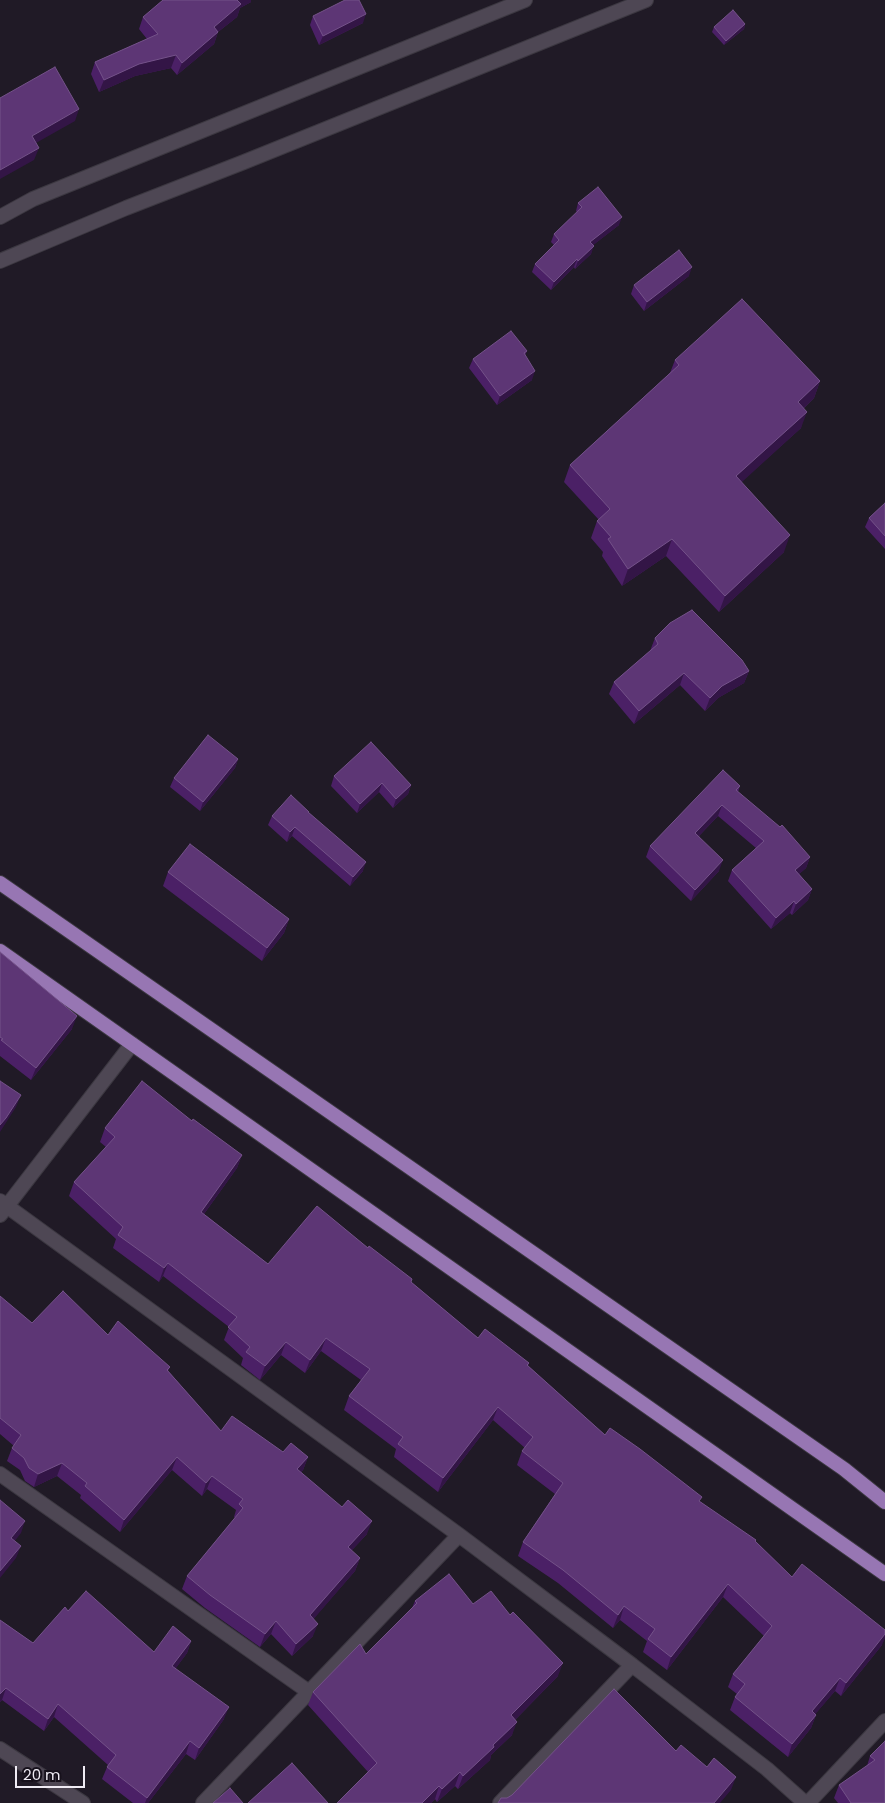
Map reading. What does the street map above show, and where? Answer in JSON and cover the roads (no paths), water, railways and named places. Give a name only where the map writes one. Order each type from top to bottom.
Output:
[{"type":"main road","points":[[0,883],[836,1464],[885,1502]]},
{"type":"main road","points":[[0,951],[885,1574]]},
{"type":"street","points":[[0,216],[33,199],[525,0]]},
{"type":"street","points":[[0,261],[126,208],[646,0]]},
{"type":"street","points":[[132,1044],[2,1208],[459,1536],[767,1768],[806,1803],[885,1721]]},
{"type":"street","points":[[0,1474],[309,1692]]},
{"type":"street","points":[[203,1803],[459,1536]]},
{"type":"street","points":[[500,1803],[632,1665]]},
{"type":"street","points":[[0,1749],[83,1803]]}]
